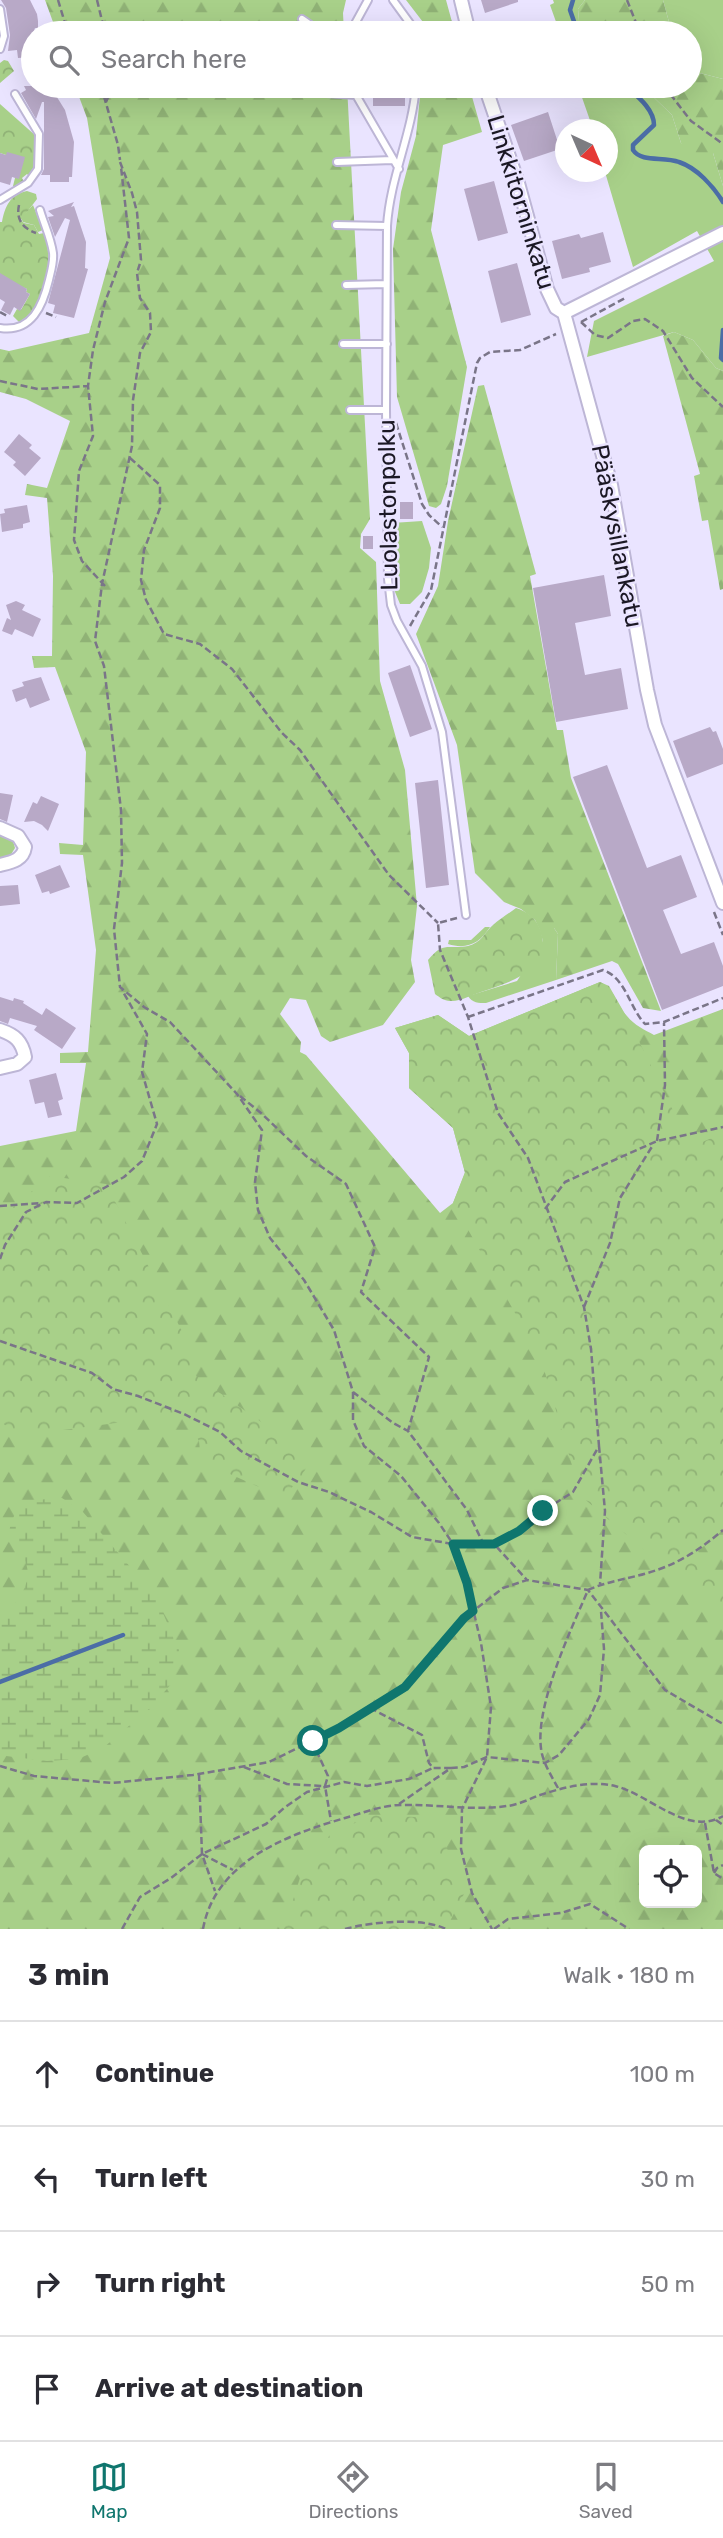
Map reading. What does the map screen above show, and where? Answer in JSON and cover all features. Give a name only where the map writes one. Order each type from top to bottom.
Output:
[{"type":"street","points":[[461,0],[466,21]]},
{"type":"street","name":"Linkkitorninkatu","points":[[489,98],[518,183],[547,289],[556,308],[564,313]]},
{"type":"street","points":[[564,313],[723,233]]},
{"type":"street","name":"Pääskysillankatu","points":[[564,313],[611,485],[655,725],[723,903]]},
{"type":"street","points":[[0,828],[18,836],[25,847],[22,856],[15,861],[0,864]]},
{"type":"street","points":[[0,1030],[14,1034],[23,1046],[25,1057],[17,1064],[0,1068]]},
{"type":"lane","points":[[356,21],[368,0]]},
{"type":"lane","points":[[393,0],[410,21]]},
{"type":"lane","points":[[0,9],[4,36],[0,49]]},
{"type":"lane","points":[[0,200],[28,183],[38,169],[39,134],[15,94]]},
{"type":"lane","points":[[358,98],[399,169]]},
{"type":"lane","name":"Luolastonpolku","points":[[414,98],[411,124],[388,207],[388,579],[391,605],[422,666],[442,732],[466,915]]},
{"type":"lane","points":[[337,162],[392,160]]},
{"type":"lane","points":[[0,328],[21,326],[38,313],[43,302],[53,254],[40,210]]},
{"type":"lane","points":[[336,225],[387,226]]},
{"type":"lane","points":[[346,285],[386,284]]},
{"type":"lane","points":[[342,344],[387,344]]},
{"type":"lane","points":[[350,410],[386,410]]},
{"type":"path","points":[[58,0],[64,21]]},
{"type":"path","points":[[97,0],[102,21]]},
{"type":"path","points":[[627,0],[635,21]]},
{"type":"path","points":[[104,585],[82,561],[74,540],[79,471],[93,436],[88,386],[105,302],[129,238],[118,145],[105,98]]},
{"type":"path","points":[[106,102],[108,98]]},
{"type":"path","points":[[673,98],[691,121],[723,144]]},
{"type":"path","points":[[0,1206],[46,1202],[77,1203],[124,1177],[142,1161],[157,1124],[142,1072],[147,1034],[120,987],[114,929],[122,863],[121,810],[104,666],[95,641],[130,458],[133,400],[140,353],[151,332],[150,313],[139,298],[137,273],[141,260],[137,212],[120,162]]},
{"type":"path","points":[[19,205],[20,222],[27,229],[38,233]]},
{"type":"path","points":[[581,322],[595,335],[608,338],[633,321],[645,319],[663,331],[692,378],[723,407]]},
{"type":"path","points":[[404,635],[431,590],[474,375],[480,358],[490,352],[520,351],[569,329]]},
{"type":"path","points":[[0,381],[38,389],[88,386]]},
{"type":"path","points":[[386,410],[398,425],[422,504],[442,527]]},
{"type":"path","points":[[130,458],[160,485],[160,508],[144,550],[142,580],[146,600],[164,634],[200,644],[232,669],[267,715],[300,750],[389,874],[438,923],[440,950],[468,1017],[498,1113],[528,1157],[583,1307],[591,1349],[605,1511],[600,1584]]},
{"type":"path","points":[[438,923],[466,915]]},
{"type":"path","points":[[468,1017],[603,970],[612,973],[621,982],[637,1015],[645,1024],[664,1022],[723,998]]},
{"type":"path","points":[[120,987],[144,1007],[170,1022],[237,1094],[262,1130],[255,1182],[258,1210],[270,1238],[304,1280],[334,1330],[353,1392],[353,1420],[364,1446],[401,1476],[453,1544],[467,1583],[491,1707],[487,1757],[462,1809],[461,1849],[472,1893],[493,1929],[508,1919],[561,1913],[590,1904],[629,1929]]},
{"type":"path","points":[[657,1141],[665,1084],[664,1022]]},
{"type":"path","points":[[237,1094],[306,1156],[345,1184],[374,1247],[361,1292],[429,1357],[408,1431]]},
{"type":"path","points":[[583,1307],[610,1243],[621,1198],[653,1145],[657,1141],[723,1127]]},
{"type":"path","points":[[545,1209],[565,1182],[653,1145]]},
{"type":"path","points":[[0,1259],[5,1245],[26,1212],[46,1202]]},
{"type":"path","points":[[0,1341],[92,1373],[113,1389],[184,1414],[220,1432],[241,1451],[298,1482],[329,1492],[371,1512],[412,1537],[453,1544],[494,1544],[519,1531],[543,1511],[573,1492],[600,1446]]},
{"type":"path","points":[[353,1392],[393,1423],[408,1431],[467,1510],[484,1545]]},
{"type":"path","points":[[0,1766],[34,1776],[112,1783],[199,1774],[269,1762],[313,1741],[405,1687],[464,1618],[503,1588],[527,1580],[588,1590],[600,1584],[657,1570],[698,1551],[723,1530]]},
{"type":"path","points":[[494,1544],[527,1580]]},
{"type":"path","points":[[588,1590],[665,1690],[723,1724]]},
{"type":"path","points":[[558,1789],[541,1752],[540,1728],[558,1660],[588,1590]]},
{"type":"path","points":[[121,1929],[140,1897],[202,1854],[266,1824],[307,1792],[344,1782],[367,1786],[408,1779],[433,1768],[464,1767],[487,1757],[545,1763],[559,1755],[589,1719],[600,1695],[604,1649],[601,1608]]},
{"type":"path","points":[[370,1708],[422,1735],[429,1763],[433,1768]]},
{"type":"path","points":[[313,1741],[328,1776],[325,1786],[331,1822]]},
{"type":"path","points":[[243,1767],[287,1784],[325,1786]]},
{"type":"path","points":[[398,1805],[451,1768]]},
{"type":"path","points":[[199,1774],[202,1854],[215,1892]]},
{"type":"path","points":[[203,1929],[215,1892],[234,1871],[271,1845],[331,1822],[398,1805],[462,1809],[510,1806],[558,1789],[592,1784],[617,1786],[674,1814],[705,1823],[723,1816]]},
{"type":"path","points":[[716,1820],[723,1825]]},
{"type":"path","points":[[705,1823],[714,1873],[723,1879]]},
{"type":"path","points":[[202,1854],[234,1871]]},
{"type":"path","points":[[714,1873],[723,1865]]},
{"type":"path","points":[[345,1929],[361,1924],[433,1923],[446,1929]]},
{"type":"green space","points":[[45,0],[346,0],[343,21],[53,21]]},
{"type":"green space","points":[[406,0],[446,0],[452,21],[422,21]]},
{"type":"green space","points":[[553,0],[585,0],[578,9],[579,21],[556,21],[550,5],[554,3]]},
{"type":"green space","points":[[585,0],[663,0],[669,21],[579,21],[578,9]]},
{"type":"green space","points":[[663,0],[723,0],[723,79],[702,74],[702,21],[669,21]]},
{"type":"green space","points":[[8,61],[14,71],[0,83],[0,63]]},
{"type":"green space","points":[[702,74],[723,79],[723,186],[713,153],[697,156],[681,143],[672,115],[654,98],[702,98]]},
{"type":"green space","points":[[80,98],[348,98],[370,519],[361,534],[360,548],[376,562],[380,681],[405,770],[417,906],[411,960],[415,982],[383,1025],[330,1042],[321,1036],[306,1000],[290,998],[280,1014],[301,1042],[300,1052],[306,1055],[440,1213],[453,1203],[465,1172],[453,1128],[409,1088],[409,1053],[395,1028],[438,1015],[469,1036],[600,982],[609,989],[630,1019],[654,1035],[723,1009],[723,1929],[0,1929],[0,1146],[76,1131],[86,1063],[60,1063],[60,1053],[88,1052],[96,950],[83,855],[60,854],[59,843],[83,845],[86,752],[55,667],[34,668],[32,656],[52,656],[53,576],[47,498],[25,495],[27,484],[47,488],[70,421],[26,399],[0,392],[0,349],[9,351],[89,333],[110,258],[87,118]]},
{"type":"green space","points":[[420,98],[472,98],[482,132],[443,145],[431,230],[467,367],[447,486],[441,504],[436,508],[429,506],[397,397],[393,249],[401,192],[416,136]]},
{"type":"green space","points":[[582,98],[654,98],[672,115],[681,143],[713,153],[723,186],[723,371],[716,368],[693,340],[674,332],[587,357],[594,321],[714,261],[697,231],[633,267],[608,182],[618,182],[618,119],[590,119]]},
{"type":"green space","points":[[0,104],[36,136],[33,173],[30,177],[27,174],[22,178],[24,182],[16,187],[13,186],[15,178],[6,155],[0,153]]},
{"type":"green space","points":[[27,191],[36,194],[37,199],[21,220],[34,225],[39,234],[44,233],[49,257],[43,295],[30,315],[20,323],[13,316],[17,309],[21,310],[30,294],[26,292],[27,289],[0,277],[0,222],[12,198]]},
{"type":"green space","points":[[33,205],[43,230],[38,232],[34,225],[23,222],[21,218]]},
{"type":"green space","points":[[674,332],[693,340],[716,368],[723,371],[723,589],[720,590],[708,520],[702,521],[694,476],[700,474],[663,336]]},
{"type":"green space","points":[[484,385],[536,574],[530,576],[557,730],[563,730],[571,778],[661,1011],[643,1008],[618,964],[612,961],[556,980],[558,934],[554,928],[539,928],[535,920],[521,909],[504,902],[475,873],[457,745],[416,634],[438,586],[448,521],[478,386]]},
{"type":"green space","points":[[422,521],[431,548],[429,568],[422,592],[410,604],[400,604],[393,587],[392,523]]},
{"type":"green space","points":[[0,834],[13,841],[15,848],[10,856],[0,860]]},
{"type":"green space","points":[[516,908],[530,916],[540,929],[543,943],[535,964],[516,979],[461,999],[448,1001],[435,994],[428,960],[443,948],[476,943],[493,925]]},
{"type":"green space","points":[[485,927],[490,927],[472,944],[448,944],[449,940],[471,940]]},
{"type":"green space","points":[[539,928],[554,928],[558,934],[556,980],[486,1003],[476,1002],[468,996],[517,981],[543,941]]},
{"type":"green space","points":[[600,982],[609,986],[629,1021],[691,1147],[723,1133],[723,1530],[698,1551],[723,1594],[723,1617],[581,1496],[541,1359],[453,1203],[465,1173],[453,1128],[409,1088],[409,1053],[395,1028],[438,1015],[469,1036]]},
{"type":"green space","points":[[50,1176],[106,1184],[185,1337],[196,1376],[312,1458],[298,1482],[281,1497],[201,1461],[199,1441],[184,1414],[40,1433],[19,1431],[0,1421],[0,1220]]},
{"type":"green space","points":[[62,1498],[83,1512],[156,1597],[179,1650],[174,1681],[150,1708],[103,1748],[78,1759],[47,1761],[6,1756],[0,1753],[0,1619],[23,1591],[28,1574],[23,1557],[11,1542],[10,1525],[25,1505],[39,1500]]},
{"type":"green space","points":[[372,1815],[436,1818],[464,1894],[446,1929],[284,1929],[304,1865],[330,1835]]},
{"type":"building","points":[[1,0],[30,0],[37,14],[38,21],[21,21],[21,58],[18,58],[17,50],[8,51],[10,35],[6,8]]},
{"type":"building","points":[[481,0],[518,0],[518,2],[485,13]]},
{"type":"building","points":[[24,98],[58,98],[65,110],[74,142],[72,177],[69,177],[69,182],[50,182],[50,175],[41,175],[44,169],[44,102],[36,119]]},
{"type":"building","points":[[373,98],[405,98],[405,106],[373,106]]},
{"type":"building","points":[[548,112],[555,134],[555,151],[524,161],[511,125]]},
{"type":"building","points":[[7,152],[25,157],[19,179],[12,177],[10,185],[0,182],[0,153],[6,155]]},
{"type":"building","points":[[494,181],[508,233],[478,241],[464,189]]},
{"type":"building","points":[[74,202],[71,207],[74,206],[86,242],[85,268],[88,269],[74,318],[53,313],[55,305],[48,303],[70,220],[65,218],[55,237],[48,217],[54,216],[48,211]]},
{"type":"building","points":[[603,232],[611,262],[589,268],[590,272],[562,279],[552,241],[579,234],[581,238]]},
{"type":"building","points":[[517,263],[531,315],[501,323],[488,271]]},
{"type":"building","points":[[0,273],[27,289],[26,292],[30,294],[20,311],[14,307],[10,315],[1,310],[5,302],[0,299]]},
{"type":"building","points":[[19,434],[32,445],[29,448],[41,458],[25,476],[13,465],[16,462],[4,452]]},
{"type":"building","points":[[400,502],[413,502],[413,519],[400,519]]},
{"type":"building","points":[[27,505],[30,522],[23,524],[23,528],[2,532],[0,514],[5,513],[4,509]]},
{"type":"building","points":[[363,536],[373,536],[373,549],[363,549]]},
{"type":"building","points":[[604,575],[611,616],[575,623],[585,675],[621,668],[628,709],[556,722],[533,588]]},
{"type":"building","points":[[16,601],[25,605],[22,610],[41,619],[33,637],[15,629],[12,635],[2,631],[7,618],[11,620],[6,605]]},
{"type":"building","points":[[410,665],[432,729],[410,737],[388,673]]},
{"type":"building","points":[[41,677],[50,700],[30,708],[26,698],[16,702],[12,690],[24,686],[22,682]]},
{"type":"building","points":[[710,727],[713,732],[716,731],[723,749],[723,764],[687,778],[673,741]]},
{"type":"building","points":[[607,765],[647,868],[681,855],[697,897],[663,910],[681,954],[714,942],[723,966],[723,986],[662,1010],[573,777]]},
{"type":"building","points":[[438,780],[449,885],[426,888],[415,783]]},
{"type":"building","points":[[0,793],[13,795],[7,822],[0,819]]},
{"type":"building","points":[[41,796],[59,804],[48,831],[34,821],[24,822],[33,802],[37,804]]},
{"type":"building","points":[[60,865],[70,887],[50,894],[49,891],[42,893],[35,875]]},
{"type":"building","points":[[18,885],[20,904],[0,906],[0,886]]},
{"type":"building","points":[[0,997],[24,1001],[23,1003],[42,1015],[46,1008],[76,1028],[62,1049],[34,1030],[37,1026],[10,1018],[8,1024],[0,1021]]},
{"type":"building","points":[[56,1073],[63,1099],[58,1101],[62,1115],[48,1118],[44,1102],[35,1104],[29,1080]]},
{"type":"waterway","points":[[573,0],[570,10],[574,21]]},
{"type":"waterway","points":[[639,98],[648,108],[654,125],[633,145],[633,150],[642,157],[673,160],[686,165],[704,178],[723,202]]},
{"type":"waterway","points":[[723,330],[723,360]]},
{"type":"waterway","points":[[0,1682],[123,1635]]},
{"type":"route","points":[[313,1741],[405,1687],[473,1611],[467,1583],[453,1544],[494,1544],[519,1531],[543,1511]]}]
